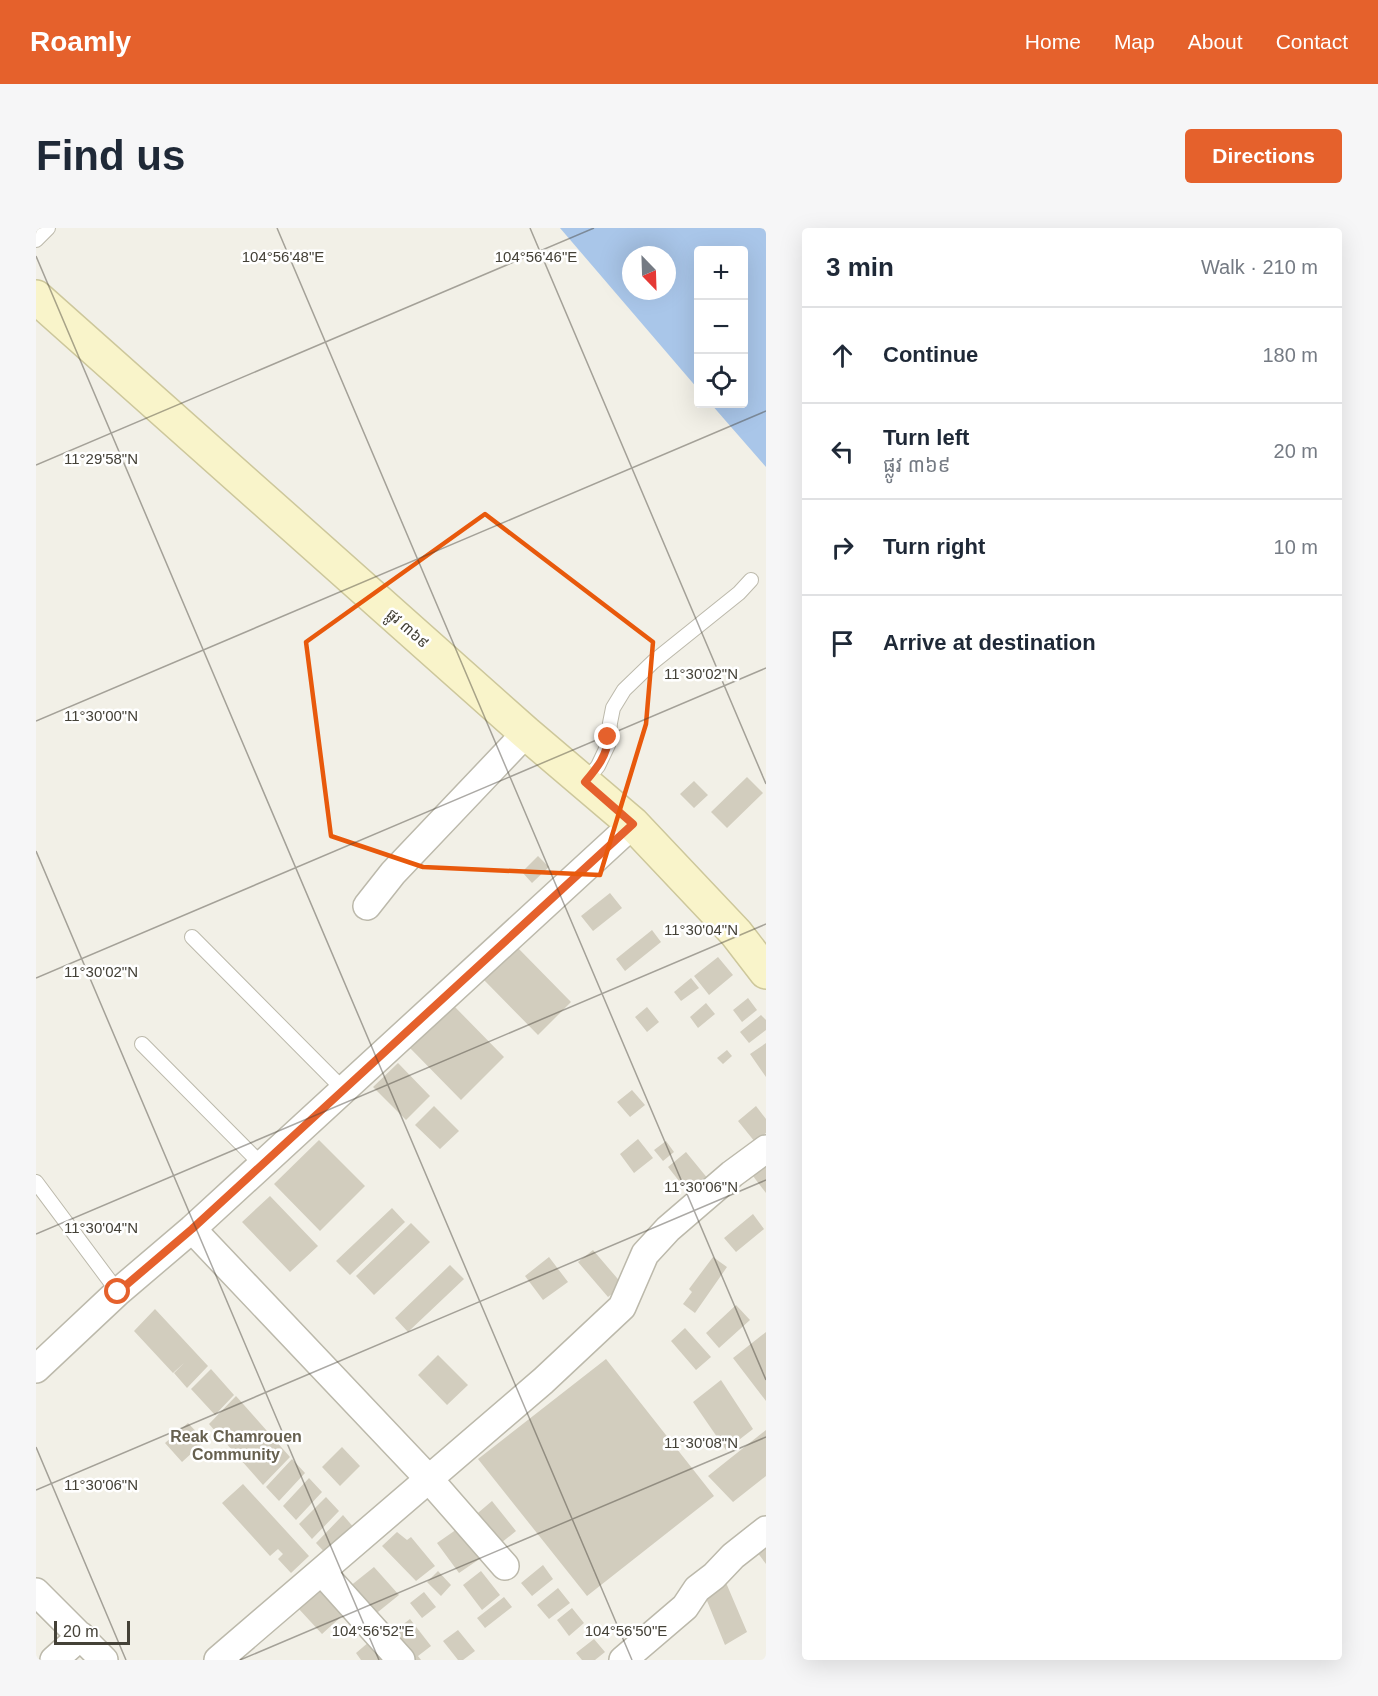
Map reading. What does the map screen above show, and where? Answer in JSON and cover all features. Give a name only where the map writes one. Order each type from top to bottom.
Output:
[{"type":"main road","name":"ផ្លូវ ៣៦៩","points":[[36,297],[526,733],[633,824],[736,933],[766,972]]},
{"type":"street","points":[[367,906],[393,873],[526,733]]},
{"type":"street","points":[[36,1369],[633,824]]},
{"type":"street","points":[[218,1660],[543,1381],[622,1307],[645,1254],[668,1229],[766,1149]]},
{"type":"street","points":[[192,1229],[428,1478],[505,1566]]},
{"type":"street","points":[[623,1660],[685,1607],[697,1589],[714,1576],[733,1556],[766,1530]]},
{"type":"street","points":[[322,1572],[401,1660]]},
{"type":"street","points":[[36,1593],[104,1660]]},
{"type":"street","points":[[54,1660],[81,1636]]},
{"type":"lane","points":[[36,240],[48,228]]},
{"type":"lane","points":[[585,782],[598,766],[608,745],[614,708],[624,690],[653,662],[728,603],[751,580]]},
{"type":"lane","points":[[192,937],[345,1089]]},
{"type":"lane","points":[[142,1044],[262,1165]]},
{"type":"lane","points":[[36,1182],[118,1292]]},
{"type":"highlighted area","points":[[485,514],[653,642],[646,724],[600,875],[423,867],[331,836],[306,642]]},
{"type":"water","points":[[560,228],[766,228],[766,467],[714,408],[748,408],[748,246],[694,246],[694,384]]},
{"type":"building","points":[[747,777],[763,793],[727,828],[711,812]]},
{"type":"building","points":[[694,781],[708,795],[694,808],[680,794]]},
{"type":"building","points":[[538,856],[549,867],[532,883],[522,872]]},
{"type":"building","points":[[610,893],[622,908],[593,931],[581,916]]},
{"type":"building","points":[[652,930],[661,942],[625,971],[616,959]]},
{"type":"building","points":[[517,947],[571,1002],[538,1035],[484,980]]},
{"type":"building","points":[[718,957],[733,975],[709,995],[694,976]]},
{"type":"building","points":[[691,978],[699,988],[681,1001],[674,992]]},
{"type":"building","points":[[748,998],[757,1010],[742,1022],[733,1010]]},
{"type":"building","points":[[706,1003],[715,1014],[698,1028],[690,1017]]},
{"type":"building","points":[[453,1005],[504,1057],[461,1100],[410,1048]]},
{"type":"building","points":[[647,1007],[659,1022],[647,1032],[635,1017]]},
{"type":"building","points":[[761,1015],[766,1020],[766,1030],[749,1043],[740,1032]]},
{"type":"building","points":[[766,1043],[766,1077],[750,1054]]},
{"type":"building","points":[[727,1050],[732,1056],[723,1064],[717,1058]]},
{"type":"building","points":[[398,1063],[430,1096],[406,1120],[373,1087]]},
{"type":"building","points":[[632,1090],[645,1105],[630,1117],[617,1102]]},
{"type":"building","points":[[434,1106],[459,1131],[440,1149],[415,1125]]},
{"type":"building","points":[[756,1106],[766,1119],[766,1133],[755,1142],[738,1121]]},
{"type":"building","points":[[638,1139],[653,1158],[634,1173],[620,1154]]},
{"type":"building","points":[[319,1140],[365,1186],[320,1231],[274,1184]]},
{"type":"building","points":[[666,1141],[674,1152],[663,1161],[654,1150]]},
{"type":"building","points":[[686,1152],[713,1185],[694,1200],[668,1167]]},
{"type":"building","points":[[766,1167],[766,1193],[753,1176]]},
{"type":"building","points":[[270,1196],[318,1246],[290,1272],[242,1222]]},
{"type":"building","points":[[392,1208],[405,1222],[350,1275],[336,1261]]},
{"type":"building","points":[[753,1214],[764,1229],[736,1252],[724,1238]]},
{"type":"building","points":[[411,1223],[430,1242],[374,1295],[356,1276]]},
{"type":"building","points":[[593,1250],[623,1285],[608,1297],[578,1262]]},
{"type":"building","points":[[549,1257],[568,1282],[543,1300],[525,1276]]},
{"type":"building","points":[[713,1257],[727,1267],[695,1313],[683,1304],[692,1292],[689,1289]]},
{"type":"building","points":[[450,1265],[464,1279],[408,1332],[395,1318]]},
{"type":"building","points":[[736,1305],[750,1320],[719,1348],[706,1333]]},
{"type":"building","points":[[155,1309],[208,1366],[187,1388],[174,1373],[184,1363],[173,1373],[134,1331]]},
{"type":"building","points":[[685,1328],[711,1357],[696,1370],[671,1341]]},
{"type":"building","points":[[766,1332],[766,1401],[733,1358]]},
{"type":"building","points":[[438,1355],[468,1385],[447,1405],[418,1375]]},
{"type":"building","points":[[606,1359],[714,1496],[587,1596],[478,1459]]},
{"type":"building","points":[[211,1369],[234,1395],[215,1415],[191,1389]]},
{"type":"building","points":[[721,1380],[753,1429],[726,1450],[693,1402]]},
{"type":"building","points":[[236,1396],[290,1457],[263,1485],[209,1424]]},
{"type":"building","points":[[188,1423],[205,1441],[182,1462],[165,1443]]},
{"type":"building","points":[[766,1430],[766,1476],[733,1502],[708,1476]]},
{"type":"building","points":[[342,1447],[360,1466],[340,1486],[322,1467]]},
{"type":"building","points":[[292,1459],[305,1473],[279,1501],[266,1487]]},
{"type":"building","points":[[309,1478],[322,1492],[296,1520],[283,1506]]},
{"type":"building","points":[[243,1484],[309,1556],[291,1573],[278,1559],[283,1554],[278,1549],[270,1556],[222,1503]]},
{"type":"building","points":[[326,1497],[339,1511],[312,1539],[299,1524]]},
{"type":"building","points":[[492,1501],[516,1531],[496,1547],[472,1518]]},
{"type":"building","points":[[343,1515],[355,1529],[329,1557],[316,1543]]},
{"type":"building","points":[[460,1527],[481,1558],[459,1573],[437,1543]]},
{"type":"building","points":[[397,1532],[407,1540],[411,1537],[435,1566],[416,1581],[382,1546]]},
{"type":"building","points":[[766,1545],[766,1564],[757,1552]]},
{"type":"building","points":[[543,1565],[553,1579],[532,1596],[521,1583]]},
{"type":"building","points":[[374,1567],[399,1595],[368,1620],[344,1591]]},
{"type":"building","points":[[438,1571],[451,1585],[441,1596],[427,1582]]},
{"type":"building","points":[[481,1571],[500,1595],[482,1610],[463,1585]]},
{"type":"building","points":[[724,1578],[747,1632],[725,1645],[703,1591]]},
{"type":"building","points":[[558,1588],[570,1603],[549,1619],[537,1605]]},
{"type":"building","points":[[320,1589],[343,1615],[322,1634],[298,1608]]},
{"type":"building","points":[[424,1592],[436,1607],[422,1618],[410,1603]]},
{"type":"building","points":[[504,1597],[512,1607],[485,1628],[477,1618]]},
{"type":"building","points":[[572,1608],[584,1623],[569,1636],[557,1620]]},
{"type":"building","points":[[410,1619],[431,1646],[418,1656],[421,1660],[413,1660],[392,1633]]},
{"type":"building","points":[[458,1630],[475,1651],[463,1660],[458,1660],[443,1641]]},
{"type":"building","points":[[376,1636],[395,1660],[361,1660],[356,1653]]},
{"type":"building","points":[[594,1639],[605,1652],[595,1660],[582,1660],[576,1653]]},
{"type":"district","name":"Reak Chamrouen Community","points":[[236,1445]]},
{"type":"route","points":[[118,1292],[192,1229],[633,824],[585,782],[598,766],[608,745],[608,737]]}]
